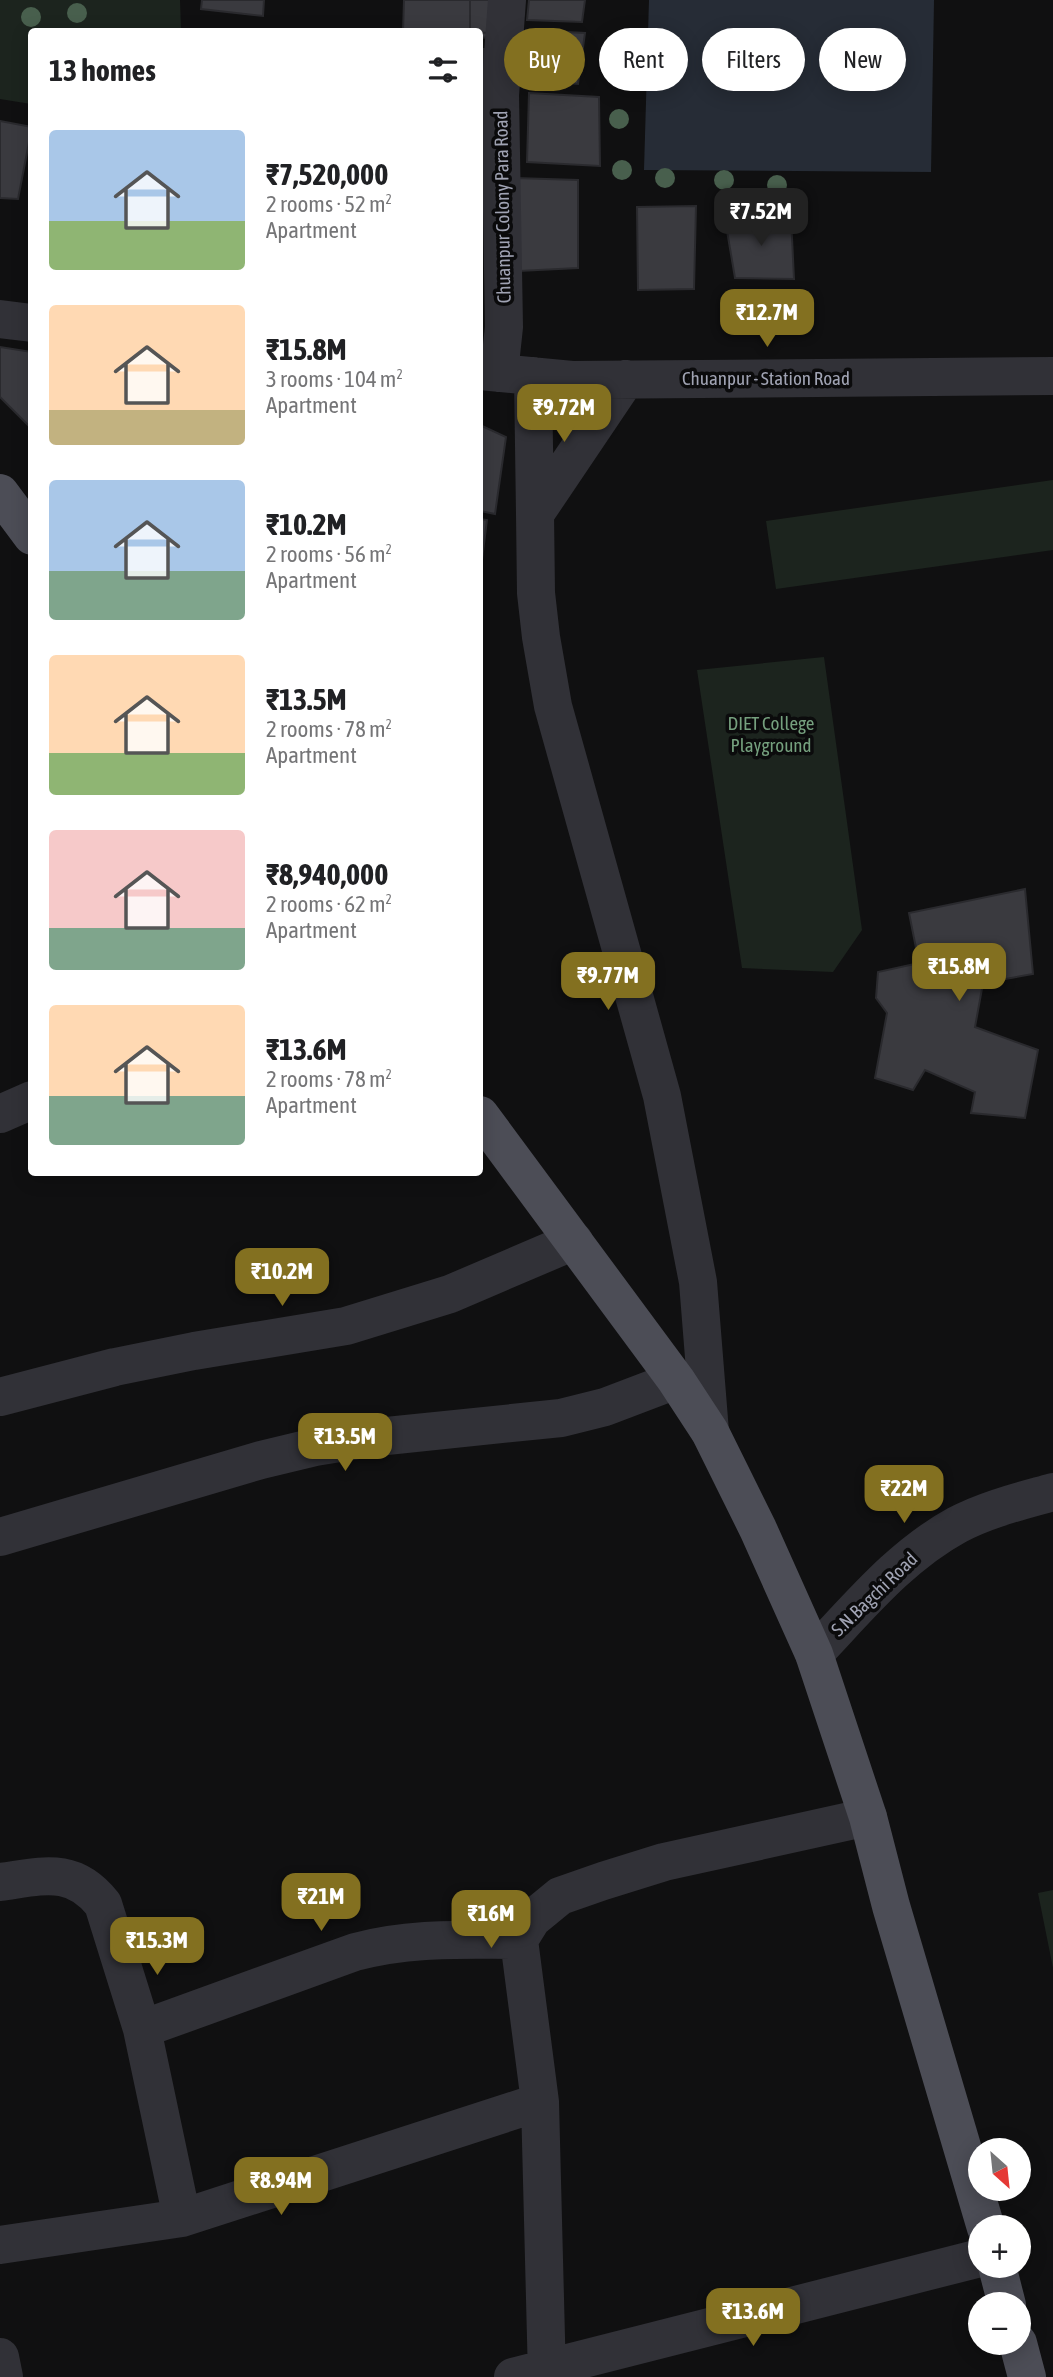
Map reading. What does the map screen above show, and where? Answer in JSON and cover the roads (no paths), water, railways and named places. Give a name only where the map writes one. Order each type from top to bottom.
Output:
[{"type":"main road","points":[[0,493],[28,531]]},
{"type":"main road","points":[[483,1119],[676,1380],[710,1432],[758,1529],[814,1654],[868,1817],[891,1906],[982,2215]]},
{"type":"main road","points":[[1021,2355],[1027,2377]]},
{"type":"street","name":"Chuanpur Colony Para Road","points":[[507,0],[500,95],[504,373],[535,513],[536,593],[548,678],[593,854],[662,1096],[698,1282],[710,1432]]},
{"type":"street","points":[[0,319],[28,322]]},
{"type":"street","name":"Chuanpur - Station Road","points":[[504,373],[572,380],[1053,376]]},
{"type":"street","points":[[535,513],[626,379]]},
{"type":"street","points":[[0,1114],[28,1102]]},
{"type":"street","points":[[0,1396],[115,1367],[194,1351],[346,1326],[450,1294],[574,1241]]},
{"type":"street","points":[[0,1537],[302,1450],[377,1437],[561,1418],[605,1407],[676,1380]]},
{"type":"street","name":"S.N.Bagchi Road","points":[[814,1654],[886,1578],[917,1552],[957,1525],[992,1510],[1053,1492]]},
{"type":"street","points":[[868,1817],[664,1862],[560,1896],[532,1919],[519,1940],[540,2102],[536,2375],[968,2262]]},
{"type":"street","points":[[0,1882],[46,1876],[64,1877],[78,1881],[93,1891],[103,1904],[142,2029],[182,2218]]},
{"type":"street","points":[[142,2029],[355,1952],[383,1945],[414,1940],[519,1940]]},
{"type":"street","points":[[0,2245],[182,2218],[540,2102]]},
{"type":"street","points":[[0,2357],[4,2377]]},
{"type":"park label","name":"DIET College Playground","points":[[771,734]]}]
